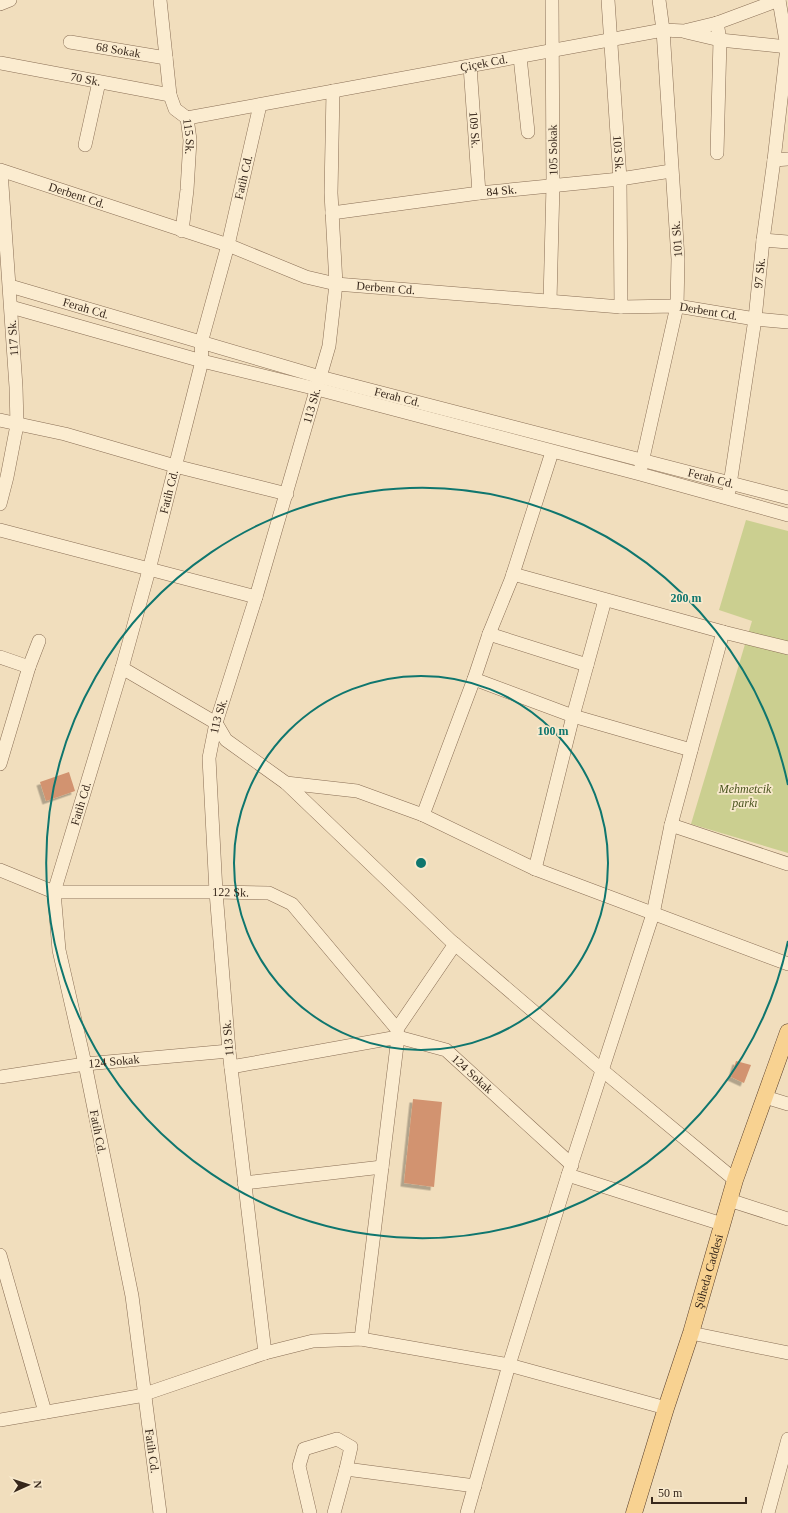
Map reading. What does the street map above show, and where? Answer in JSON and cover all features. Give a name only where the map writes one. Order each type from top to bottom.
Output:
[{"type":"main road","name":"Şüheda Caddesi","points":[[634,1513],[691,1333],[735,1180],[788,1032]]},
{"type":"street","points":[[0,4],[10,0]]},
{"type":"street","name":"115 Sk.","points":[[160,0],[170,95],[175,109],[187,118],[190,140],[187,190],[182,231]]},
{"type":"street","name":"105 Sokak","points":[[550,301],[553,185],[551,51],[552,0]]},
{"type":"street","name":"103 Sk.","points":[[608,0],[612,40],[620,179],[621,307]]},
{"type":"street","name":"101 Sk.","points":[[640,474],[677,306],[678,259],[659,0]]},
{"type":"street","points":[[779,0],[788,13]]},
{"type":"street","name":"Çiçek Cd.","points":[[187,118],[662,30],[684,31],[717,23],[779,0]]},
{"type":"street","name":"97 Sk.","points":[[728,498],[755,319],[763,240],[788,47],[779,0]]},
{"type":"street","points":[[717,23],[720,40],[717,153]]},
{"type":"street","points":[[684,31],[720,40],[788,47]]},
{"type":"street","name":"68 Sokak","points":[[70,42],[166,58]]},
{"type":"street","points":[[520,57],[528,132]]},
{"type":"street","name":"70 Sk.","points":[[0,63],[170,95]]},
{"type":"street","name":"109 Sk.","points":[[470,66],[479,193]]},
{"type":"street","points":[[85,145],[98,82]]},
{"type":"street","name":"113 Sk.","points":[[265,1353],[229,1051],[216,892],[209,758],[216,723],[287,494],[329,346],[336,284],[332,213],[333,91]]},
{"type":"street","name":"Fatih Cd.","points":[[160,1513],[132,1296],[85,1064],[59,950],[54,892],[122,668],[149,570],[202,362],[201,343],[228,245],[260,105]]},
{"type":"street","points":[[774,160],[788,159]]},
{"type":"street","name":"Derbent Cd.","points":[[1,171],[228,245],[306,277],[336,284],[621,307],[677,306],[755,319],[788,322]]},
{"type":"street","name":"117 Sk.","points":[[0,504],[7,477],[16,425],[16,387],[10,286],[2,213],[1,171]]},
{"type":"street","name":"84 Sk.","points":[[332,213],[479,193],[620,179],[671,171]]},
{"type":"street","points":[[763,240],[788,242]]},
{"type":"street","name":"Ferah Cd.","points":[[10,286],[201,343],[319,383],[552,452],[640,474],[788,515]]},
{"type":"street","name":"Ferah Cd.","points":[[11,307],[202,362],[319,383],[643,460],[788,498]]},
{"type":"street","points":[[0,420],[16,425],[64,434],[175,466],[287,494]]},
{"type":"street","points":[[423,815],[512,574],[552,452]]},
{"type":"street","points":[[0,530],[256,597]]},
{"type":"street","points":[[512,574],[723,632],[788,648]]},
{"type":"street","points":[[535,869],[573,716],[605,600]]},
{"type":"street","points":[[467,1513],[509,1365],[570,1170],[653,914],[671,825],[723,632]]},
{"type":"street","points":[[489,634],[587,664]]},
{"type":"street","points":[[0,764],[29,667],[39,641]]},
{"type":"street","points":[[0,657],[29,667]]},
{"type":"street","points":[[122,668],[216,723],[226,740],[286,782],[455,944],[602,1070],[735,1180]]},
{"type":"street","points":[[474,679],[573,716],[691,750]]},
{"type":"street","points":[[286,782],[357,791],[423,815],[535,869],[788,964]]},
{"type":"street","points":[[671,825],[788,864]]},
{"type":"street","name":"122 Sk.","points":[[0,870],[54,892],[216,892],[269,894],[292,904],[398,1033]]},
{"type":"street","points":[[361,1339],[398,1033],[455,944]]},
{"type":"street","name":"124 Sokak","points":[[231,1067],[398,1033],[446,1050],[570,1170]]},
{"type":"street","name":"124 Sokak","points":[[0,1077],[85,1064],[229,1051]]},
{"type":"street","points":[[765,1097],[788,1104]]},
{"type":"street","points":[[244,1183],[382,1167]]},
{"type":"street","points":[[570,1170],[722,1224]]},
{"type":"street","points":[[729,1200],[788,1219]]},
{"type":"street","points":[[0,1255],[44,1412]]},
{"type":"street","points":[[691,1333],[788,1353]]},
{"type":"street","points":[[0,1420],[144,1395],[265,1353],[313,1341],[361,1339],[509,1365],[666,1408]]},
{"type":"street","points":[[310,1513],[299,1466],[304,1449],[337,1439],[350,1446],[346,1468],[334,1513]]},
{"type":"street","points":[[768,1513],[788,1439]]},
{"type":"street","points":[[346,1468],[475,1486]]},
{"type":"green space","name":"Mehmetcik parkı","points":[[746,520],[788,531],[788,853],[691,824],[752,621],[719,610]]},
{"type":"building","points":[[69,772],[75,791],[46,801],[40,782]]},
{"type":"building","points":[[736,1061],[751,1065],[744,1083],[731,1077]]},
{"type":"building","points":[[413,1099],[442,1102],[434,1187],[404,1183]]}]
